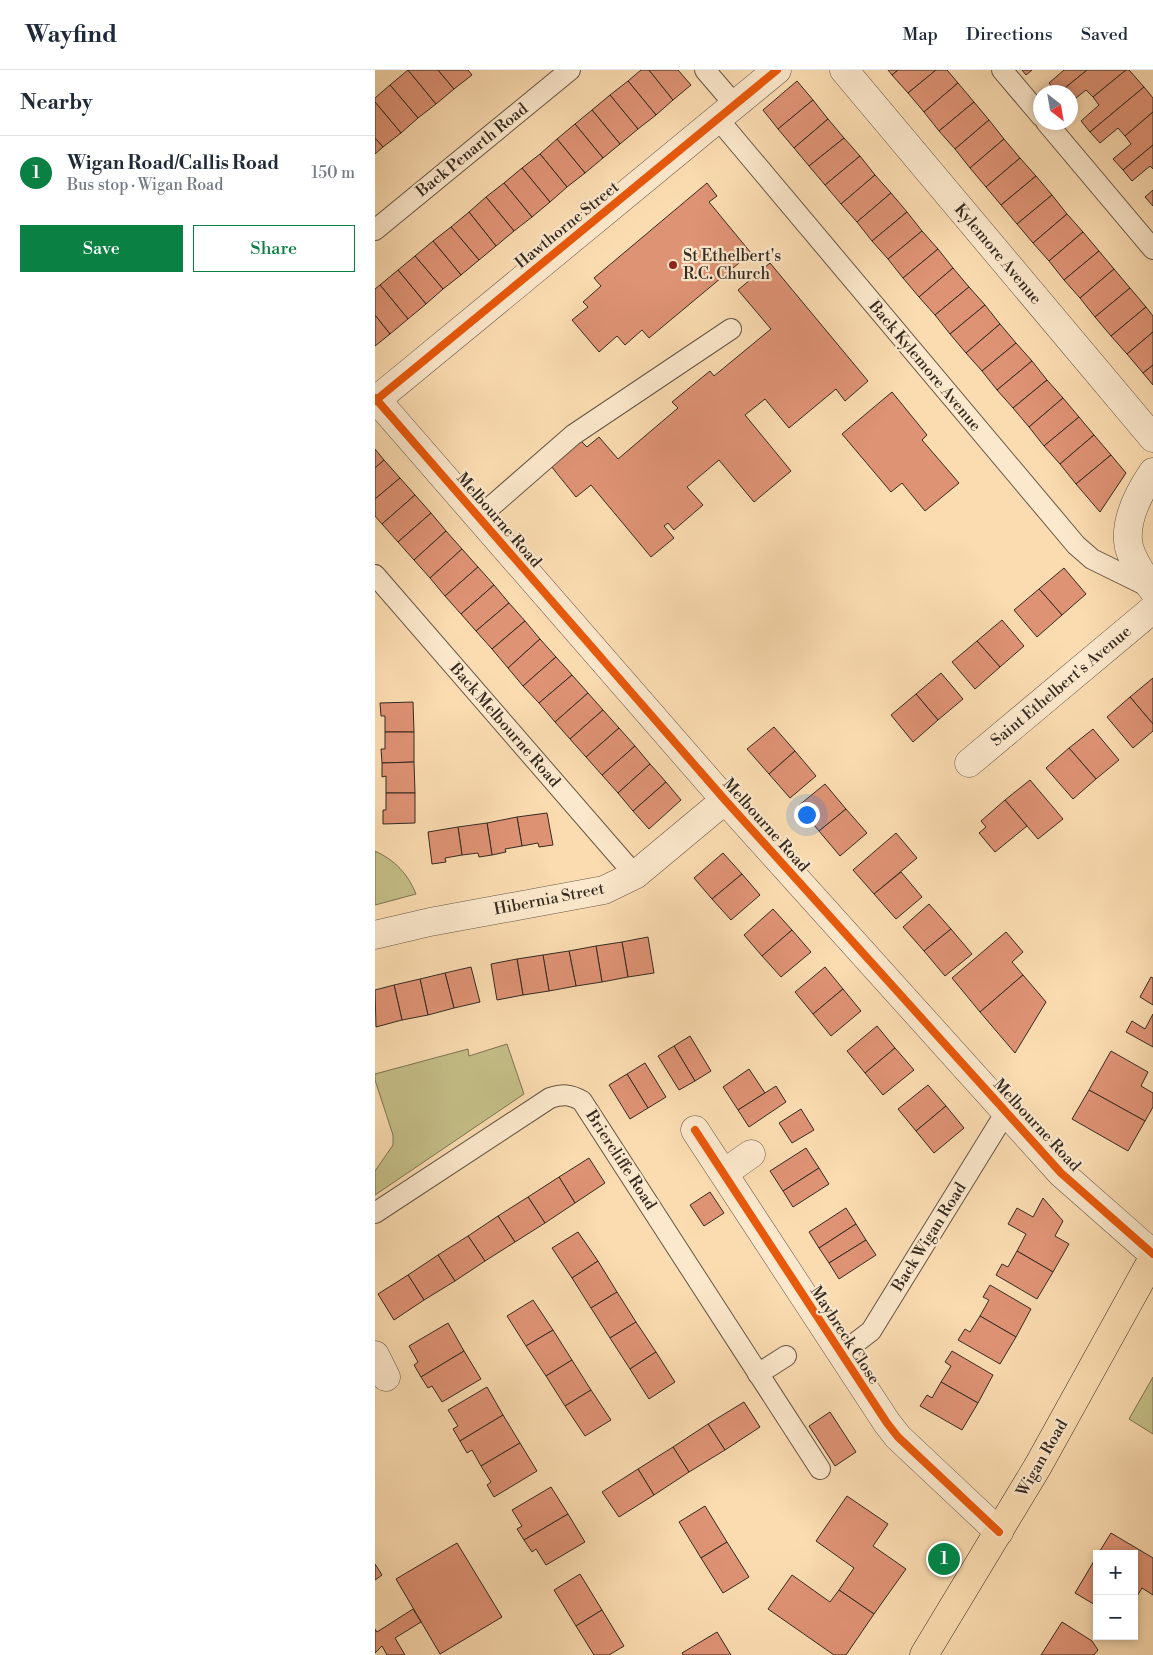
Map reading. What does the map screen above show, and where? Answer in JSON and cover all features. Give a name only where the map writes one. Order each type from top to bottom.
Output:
[{"type":"main road","name":"Wigan Road","points":[[924,1655],[1038,1466],[1153,1258]]},
{"type":"street","name":"Hawthorne Street","points":[[376,399],[777,70]]},
{"type":"street","name":"Kylemore Avenue","points":[[844,70],[1153,438]]},
{"type":"street","name":"Melbourne Road","points":[[376,399],[725,800],[1061,1173],[1153,1254]]},
{"type":"street","points":[[1153,472],[1130,519],[1127,542],[1137,566],[1153,590]]},
{"type":"street","name":"Saint Ethelbert's Avenue","points":[[969,763],[1153,609]]},
{"type":"street","name":"Hibernia Street","points":[[375,935],[431,922],[604,890],[635,875],[725,800]]},
{"type":"street","name":"Maybreck Close","points":[[695,1130],[887,1423],[899,1437],[999,1532]]},
{"type":"street","points":[[724,1173],[751,1154]]},
{"type":"lane","name":"Back Penarth Road","points":[[375,230],[570,70]]},
{"type":"lane","name":"Back Kylemore Avenue","points":[[705,70],[726,112],[1076,545],[1092,559],[1153,590]]},
{"type":"lane","points":[[1002,70],[1033,107]]},
{"type":"lane","points":[[1053,130],[1153,249]]},
{"type":"lane","points":[[479,517],[573,435],[731,329]]},
{"type":"lane","name":"Back Melbourne Road","points":[[375,576],[635,875]]},
{"type":"lane","name":"Briercliffe Road","points":[[375,1213],[550,1098],[561,1095],[572,1096],[582,1101],[820,1469]]},
{"type":"lane","name":"Back Wigan Road","points":[[841,1354],[871,1331],[1006,1112]]},
{"type":"lane","points":[[759,1374],[786,1356]]},
{"type":"shaded area","points":[[375,851],[400,868],[416,894],[375,905]]},
{"type":"shaded area","points":[[507,1044],[524,1094],[375,1195],[375,1171],[393,1145],[393,1135],[375,1080],[375,1074],[468,1049],[469,1056]]},
{"type":"shaded area","points":[[1153,1377],[1153,1434],[1129,1419]]},
{"type":"building","points":[[408,70],[436,104],[418,118],[390,85]]},
{"type":"building","points":[[408,70],[438,70],[454,89],[436,104]]},
{"type":"building","points":[[438,70],[468,70],[472,75],[454,89]]},
{"type":"building","points":[[641,70],[649,70],[673,100],[656,115],[628,81]]},
{"type":"building","points":[[649,70],[678,70],[691,85],[673,100]]},
{"type":"building","points":[[888,70],[898,70],[892,75]]},
{"type":"building","points":[[898,70],[936,70],[908,93],[892,75]]},
{"type":"building","points":[[936,70],[947,70],[958,83],[924,112],[908,93]]},
{"type":"building","points":[[1022,70],[1032,70],[1026,75]]},
{"type":"building","points":[[1064,70],[1087,70],[1069,85],[1051,85],[1049,83]]},
{"type":"building","points":[[1087,70],[1126,70],[1093,97],[1086,90],[1078,96],[1078,85],[1069,85]]},
{"type":"building","points":[[1126,70],[1129,70],[1144,87],[1090,132],[1081,121],[1099,105],[1093,97]]},
{"type":"building","points":[[628,81],[656,115],[638,129],[610,95]]},
{"type":"building","points":[[797,81],[813,100],[778,129],[763,110]]},
{"type":"building","points":[[958,83],[974,102],[939,131],[924,112]]},
{"type":"building","points":[[390,85],[418,118],[401,133],[375,102],[375,98]]},
{"type":"building","points":[[1144,87],[1153,98],[1153,112],[1125,136],[1118,128],[1100,143],[1090,132]]},
{"type":"building","points":[[610,95],[638,129],[620,144],[592,110]]},
{"type":"building","points":[[813,100],[828,119],[794,148],[778,129]]},
{"type":"building","points":[[375,102],[401,133],[383,147],[375,138]]},
{"type":"building","points":[[974,102],[989,120],[955,149],[939,131]]},
{"type":"building","points":[[592,110],[620,144],[603,158],[575,124]]},
{"type":"building","points":[[1153,112],[1153,145],[1123,170],[1113,159],[1131,144],[1125,136]]},
{"type":"building","points":[[828,119],[844,138],[809,166],[794,148]]},
{"type":"building","points":[[989,120],[1004,139],[970,168],[955,149]]},
{"type":"building","points":[[575,124],[603,158],[585,173],[557,139]]},
{"type":"building","points":[[375,138],[383,147],[375,154]]},
{"type":"building","points":[[844,138],[860,156],[825,185],[809,166]]},
{"type":"building","points":[[557,139],[585,173],[567,187],[540,154]]},
{"type":"building","points":[[1004,139],[1020,158],[986,187],[970,168]]},
{"type":"building","points":[[1153,145],[1153,169],[1150,166],[1132,181],[1123,170]]},
{"type":"building","points":[[540,154],[567,187],[550,202],[522,168]]},
{"type":"building","points":[[860,156],[875,175],[841,204],[825,185]]},
{"type":"building","points":[[1020,158],[1036,176],[1001,205],[986,187]]},
{"type":"building","points":[[522,168],[550,202],[532,217],[504,183]]},
{"type":"building","points":[[875,175],[891,193],[857,222],[841,204]]},
{"type":"building","points":[[1036,176],[1052,195],[1017,224],[1001,205]]},
{"type":"building","points":[[504,183],[532,217],[514,231],[486,197]]},
{"type":"building","name":"St Ethelbert's R.C. Church","points":[[707,183],[717,196],[709,202],[751,253],[649,338],[642,330],[625,345],[617,336],[599,352],[572,320],[588,307],[583,302],[601,286],[594,278]]},
{"type":"building","points":[[1153,190],[1153,206],[1145,197]]},
{"type":"building","points":[[891,193],[907,212],[872,241],[857,222]]},
{"type":"building","points":[[1052,195],[1067,214],[1033,243],[1017,224]]},
{"type":"building","points":[[486,197],[514,231],[496,246],[469,212]]},
{"type":"building","points":[[469,212],[496,246],[479,260],[451,227]]},
{"type":"building","points":[[907,212],[922,231],[888,259],[872,241]]},
{"type":"building","points":[[1067,214],[1083,232],[1049,261],[1033,243]]},
{"type":"building","points":[[451,227],[479,260],[461,275],[433,241]]},
{"type":"building","points":[[922,231],[938,249],[903,278],[888,259]]},
{"type":"building","points":[[1083,232],[1099,251],[1064,280],[1049,261]]},
{"type":"building","points":[[433,241],[461,275],[443,289],[415,256]]},
{"type":"building","points":[[938,249],[953,268],[919,297],[903,278]]},
{"type":"building","points":[[1099,251],[1114,269],[1080,298],[1064,280]]},
{"type":"building","points":[[415,256],[443,289],[426,304],[398,270]]},
{"type":"building","points":[[770,263],[868,381],[845,401],[836,389],[789,428],[765,399],[745,415],[791,471],[754,502],[719,460],[687,487],[703,505],[674,530],[668,523],[664,526],[674,538],[651,557],[591,485],[576,497],[551,466],[581,441],[587,447],[599,437],[618,459],[678,408],[672,402],[710,371],[714,376],[771,329],[738,290]]},
{"type":"building","points":[[953,268],[969,287],[935,315],[919,297]]},
{"type":"building","points":[[1114,269],[1130,288],[1095,317],[1080,298]]},
{"type":"building","points":[[398,270],[426,304],[408,319],[380,285]]},
{"type":"building","points":[[380,285],[408,319],[390,334],[375,315],[375,289]]},
{"type":"building","points":[[969,287],[985,305],[950,334],[935,315]]},
{"type":"building","points":[[1130,288],[1146,307],[1111,336],[1095,317]]},
{"type":"building","points":[[985,305],[1000,324],[966,353],[950,334]]},
{"type":"building","points":[[1146,307],[1153,316],[1153,332],[1127,354],[1111,336]]},
{"type":"building","points":[[375,315],[390,334],[375,346]]},
{"type":"building","points":[[1000,324],[1016,343],[982,371],[966,353]]},
{"type":"building","points":[[1153,332],[1153,365],[1143,373],[1127,354]]},
{"type":"building","points":[[1016,343],[1032,361],[997,390],[982,371]]},
{"type":"building","points":[[1032,361],[1047,380],[1013,408],[997,390]]},
{"type":"building","points":[[1153,365],[1153,385],[1143,373]]},
{"type":"building","points":[[1047,380],[1063,398],[1029,427],[1013,408]]},
{"type":"building","points":[[892,392],[927,435],[922,440],[959,483],[925,511],[902,483],[891,492],[842,434]]},
{"type":"building","points":[[1063,398],[1079,417],[1044,446],[1029,427]]},
{"type":"building","points":[[1079,417],[1094,435],[1060,464],[1044,446]]},
{"type":"building","points":[[1094,435],[1111,455],[1076,484],[1060,464]]},
{"type":"building","points":[[375,449],[384,460],[375,468]]},
{"type":"building","points":[[1111,455],[1126,473],[1100,512],[1076,484]]},
{"type":"building","points":[[384,460],[400,478],[375,499],[375,468]]},
{"type":"building","points":[[400,478],[415,495],[382,524],[375,516],[375,499]]},
{"type":"building","points":[[415,495],[431,513],[398,542],[382,524]]},
{"type":"building","points":[[431,513],[446,531],[414,560],[398,542]]},
{"type":"building","points":[[446,531],[462,549],[430,578],[414,560]]},
{"type":"building","points":[[462,549],[478,567],[445,596],[430,578]]},
{"type":"building","points":[[478,567],[494,585],[461,614],[445,596]]},
{"type":"building","points":[[1064,568],[1086,594],[1062,615],[1039,589]]},
{"type":"building","points":[[494,585],[509,603],[476,631],[461,614]]},
{"type":"building","points":[[1039,589],[1062,615],[1037,637],[1014,610]]},
{"type":"building","points":[[509,603],[525,621],[492,649],[476,631]]},
{"type":"building","points":[[1002,620],[1024,646],[1000,667],[977,641]]},
{"type":"building","points":[[525,621],[540,639],[508,668],[492,649]]},
{"type":"building","points":[[540,639],[556,657],[523,686],[508,668]]},
{"type":"building","points":[[977,641],[1000,667],[975,689],[952,662]]},
{"type":"building","points":[[556,657],[572,675],[539,703],[523,686]]},
{"type":"building","points":[[941,673],[963,699],[938,720],[916,694]]},
{"type":"building","points":[[572,675],[588,693],[555,722],[539,703]]},
{"type":"building","points":[[1153,678],[1153,724],[1130,697]]},
{"type":"building","points":[[588,693],[603,710],[570,739],[555,722]]},
{"type":"building","points":[[916,694],[938,720],[913,742],[891,715]]},
{"type":"building","points":[[1130,697],[1153,724],[1153,731],[1133,748],[1107,717]]},
{"type":"building","points":[[413,702],[414,732],[385,732],[385,716],[381,716],[380,703]]},
{"type":"building","points":[[603,710],[619,728],[586,757],[570,739]]},
{"type":"building","points":[[774,727],[795,751],[769,774],[747,749]]},
{"type":"building","points":[[619,728],[635,746],[602,775],[586,757]]},
{"type":"building","points":[[1093,729],[1119,760],[1096,779],[1069,748]]},
{"type":"building","points":[[385,732],[414,732],[414,762],[382,763],[381,749],[385,749]]},
{"type":"building","points":[[635,746],[650,764],[618,793],[602,775]]},
{"type":"building","points":[[1069,748],[1096,779],[1073,799],[1046,768]]},
{"type":"building","points":[[795,751],[816,776],[790,798],[769,774]]},
{"type":"building","points":[[414,762],[415,793],[386,793],[386,776],[382,777],[382,763]]},
{"type":"building","points":[[650,764],[666,782],[633,811],[618,793]]},
{"type":"building","points":[[1030,780],[1063,819],[1038,839],[1005,800]]},
{"type":"building","points":[[666,782],[681,800],[649,829],[633,811]]},
{"type":"building","points":[[825,784],[846,809],[819,831],[798,806]]},
{"type":"building","points":[[386,793],[415,793],[415,823],[383,824],[383,810],[386,810]]},
{"type":"building","points":[[1005,800],[1027,826],[995,852],[979,833],[986,827],[981,821]]},
{"type":"building","points":[[846,809],[867,833],[840,856],[819,831]]},
{"type":"building","points":[[547,813],[553,845],[539,847],[538,843],[522,846],[517,817]]},
{"type":"building","points":[[517,817],[522,846],[505,849],[506,852],[492,855],[487,823]]},
{"type":"building","points":[[487,823],[492,855],[479,857],[478,853],[462,855],[458,827]]},
{"type":"building","points":[[458,827],[462,855],[445,858],[446,862],[432,864],[428,832]]},
{"type":"building","points":[[896,833],[917,858],[874,894],[853,870]]},
{"type":"building","points":[[723,853],[742,874],[712,899],[694,878]]},
{"type":"building","points":[[901,872],[922,897],[896,919],[874,894]]},
{"type":"building","points":[[742,874],[760,895],[731,920],[712,899]]},
{"type":"building","points":[[929,904],[951,929],[924,951],[903,927]]},
{"type":"building","points":[[773,909],[792,930],[762,956],[744,935]]},
{"type":"building","points":[[951,929],[972,954],[945,976],[924,951]]},
{"type":"building","points":[[792,930],[811,952],[781,977],[762,956]]},
{"type":"building","points":[[1006,932],[1023,952],[1012,962],[1023,975],[980,1012],[952,978]]},
{"type":"building","points":[[648,937],[654,973],[628,977],[622,942]]},
{"type":"building","points":[[622,942],[628,977],[602,982],[596,946]]},
{"type":"building","points":[[596,946],[602,982],[576,986],[569,951]]},
{"type":"building","points":[[569,951],[576,986],[549,991],[543,955]]},
{"type":"building","points":[[543,955],[549,991],[523,995],[517,959]]},
{"type":"building","points":[[517,959],[523,995],[497,1000],[491,964]]},
{"type":"building","points":[[471,967],[480,1002],[454,1008],[445,973]]},
{"type":"building","points":[[825,967],[843,989],[813,1014],[795,992]]},
{"type":"building","points":[[445,973],[454,1008],[428,1015],[420,979]]},
{"type":"building","points":[[1023,975],[1046,1002],[1015,1053],[980,1012]]},
{"type":"building","points":[[1151,977],[1153,978],[1153,1005],[1140,997]]},
{"type":"building","points":[[420,979],[428,1015],[402,1020],[394,985]]},
{"type":"building","points":[[394,985],[402,1020],[376,1027],[375,990]]},
{"type":"building","points":[[843,989],[861,1011],[831,1036],[813,1014]]},
{"type":"building","points":[[1153,1014],[1153,1047],[1126,1032],[1132,1021],[1145,1029]]},
{"type":"building","points":[[877,1026],[895,1048],[865,1073],[847,1051]]},
{"type":"building","points":[[690,1036],[711,1071],[695,1081],[674,1046]]},
{"type":"building","points":[[674,1046],[695,1081],[679,1090],[658,1056]]},
{"type":"building","points":[[895,1048],[914,1070],[883,1095],[865,1073]]},
{"type":"building","points":[[1111,1051],[1148,1072],[1141,1086],[1153,1093],[1153,1107],[1145,1121],[1089,1090]]},
{"type":"building","points":[[645,1063],[666,1097],[648,1108],[627,1074]]},
{"type":"building","points":[[749,1069],[765,1093],[738,1110],[723,1087]]},
{"type":"building","points":[[627,1074],[648,1108],[630,1119],[609,1085]]},
{"type":"building","points":[[928,1085],[946,1106],[916,1131],[898,1109]]},
{"type":"building","points":[[776,1086],[786,1102],[749,1127],[738,1110]]},
{"type":"building","points":[[1089,1090],[1145,1121],[1128,1151],[1072,1119]]},
{"type":"building","points":[[946,1106],[964,1128],[934,1153],[916,1131]]},
{"type":"building","points":[[801,1109],[814,1130],[792,1143],[779,1123]]},
{"type":"building","points":[[806,1148],[819,1168],[783,1191],[770,1171]]},
{"type":"building","points":[[589,1158],[605,1183],[575,1203],[559,1177]]},
{"type":"building","points":[[819,1168],[829,1184],[793,1207],[783,1191]]},
{"type":"building","points":[[559,1177],[575,1203],[545,1223],[528,1197]]},
{"type":"building","points":[[710,1192],[724,1213],[704,1226],[690,1205]]},
{"type":"building","points":[[528,1197],[545,1223],[515,1242],[498,1216]]},
{"type":"building","points":[[1043,1198],[1063,1221],[1055,1236],[1069,1244],[1053,1272],[1017,1251],[1026,1234],[1008,1224],[1017,1208],[1033,1217]]},
{"type":"building","points":[[846,1208],[856,1224],[819,1248],[809,1232]]},
{"type":"building","points":[[498,1216],[515,1242],[485,1261],[468,1236]]},
{"type":"building","points":[[856,1224],[866,1240],[829,1263],[819,1248]]},
{"type":"building","points":[[578,1232],[598,1261],[572,1278],[552,1248]]},
{"type":"building","points":[[468,1236],[485,1261],[455,1281],[438,1255]]},
{"type":"building","points":[[866,1240],[876,1255],[839,1279],[829,1263]]},
{"type":"building","points":[[1017,1251],[1053,1272],[1037,1299],[996,1275],[1002,1264],[1008,1267]]},
{"type":"building","points":[[438,1255],[455,1281],[424,1300],[408,1275]]},
{"type":"building","points":[[598,1261],[617,1292],[591,1308],[572,1278]]},
{"type":"building","points":[[408,1275],[424,1300],[394,1320],[378,1294]]},
{"type":"building","points":[[990,1285],[1031,1309],[1016,1337],[980,1316],[989,1300],[983,1297]]},
{"type":"building","points":[[617,1292],[636,1322],[610,1338],[591,1308]]},
{"type":"building","points":[[533,1300],[553,1330],[526,1346],[507,1316]]},
{"type":"building","points":[[980,1316],[1016,1337],[1000,1364],[958,1340],[965,1329],[970,1332]]},
{"type":"building","points":[[636,1322],[656,1352],[630,1369],[610,1338]]},
{"type":"building","points":[[448,1323],[464,1351],[421,1377],[414,1365],[418,1362],[409,1346]]},
{"type":"building","points":[[553,1330],[572,1360],[546,1376],[526,1346]]},
{"type":"building","points":[[464,1351],[481,1379],[442,1402],[432,1386],[428,1388],[421,1377]]},
{"type":"building","points":[[952,1351],[993,1375],[978,1403],[941,1382],[951,1366],[945,1362]]},
{"type":"building","points":[[656,1352],[675,1382],[649,1399],[630,1369]]},
{"type":"building","points":[[572,1360],[591,1390],[565,1406],[546,1376]]},
{"type":"building","points":[[941,1382],[978,1403],[962,1430],[920,1406],[927,1395],[932,1398]]},
{"type":"building","points":[[487,1387],[503,1415],[460,1441],[453,1429],[458,1426],[448,1410]]},
{"type":"building","points":[[591,1390],[611,1420],[585,1436],[565,1406]]},
{"type":"building","points":[[744,1402],[760,1427],[725,1450],[708,1424]]},
{"type":"building","points":[[830,1412],[856,1452],[835,1466],[809,1426]]},
{"type":"building","points":[[503,1415],[520,1443],[481,1466],[472,1450],[467,1453],[460,1441]]},
{"type":"building","points":[[708,1424],[725,1450],[689,1472],[673,1447]]},
{"type":"building","points":[[520,1443],[537,1471],[494,1497],[487,1485],[491,1482],[481,1466]]},
{"type":"building","points":[[673,1447],[689,1472],[654,1495],[638,1469]]},
{"type":"building","points":[[638,1469],[654,1495],[619,1517],[602,1492]]},
{"type":"building","points":[[551,1487],[568,1514],[524,1540],[517,1529],[522,1526],[512,1510]]},
{"type":"building","points":[[847,1496],[888,1524],[873,1546],[906,1569],[874,1614],[839,1590],[854,1568],[816,1541]]},
{"type":"building","points":[[705,1506],[727,1542],[701,1558],[679,1522]]},
{"type":"building","points":[[568,1514],[585,1542],[546,1565],[536,1549],[532,1552],[524,1540]]},
{"type":"building","points":[[1111,1533],[1153,1558],[1153,1595],[1142,1588],[1138,1594],[1138,1550],[1100,1550]]},
{"type":"building","points":[[727,1542],[749,1577],[723,1593],[701,1558]]},
{"type":"building","points":[[457,1543],[502,1617],[440,1654],[396,1579]]},
{"type":"building","points":[[1093,1563],[1093,1604],[1075,1593]]},
{"type":"building","points":[[375,1564],[382,1575],[375,1580]]},
{"type":"building","points":[[580,1574],[602,1610],[576,1626],[554,1590]]},
{"type":"building","points":[[792,1575],[830,1602],[839,1590],[874,1614],[846,1655],[834,1655],[768,1609]]},
{"type":"building","points":[[413,1609],[421,1622],[395,1638],[405,1655],[387,1655],[382,1646],[375,1653],[375,1629],[377,1632]]},
{"type":"building","points":[[602,1610],[624,1646],[609,1655],[594,1655],[576,1626]]},
{"type":"building","points":[[1062,1622],[1092,1641],[1098,1650],[1094,1655],[1041,1655]]},
{"type":"building","points":[[717,1632],[731,1655],[683,1655],[682,1653]]},
{"type":"cycle path","points":[[375,401],[777,70]]},
{"type":"cycle path","points":[[375,398],[725,800],[1061,1173],[1153,1254]]},
{"type":"cycle path","points":[[695,1130],[887,1423],[898,1437],[999,1532]]},
{"type":"place","name":"St Ethelbert's R.C. Church","points":[[673,265]]},
{"type":"place","name":"Wigan Road/Callis Road","points":[[944,1559]]}]
